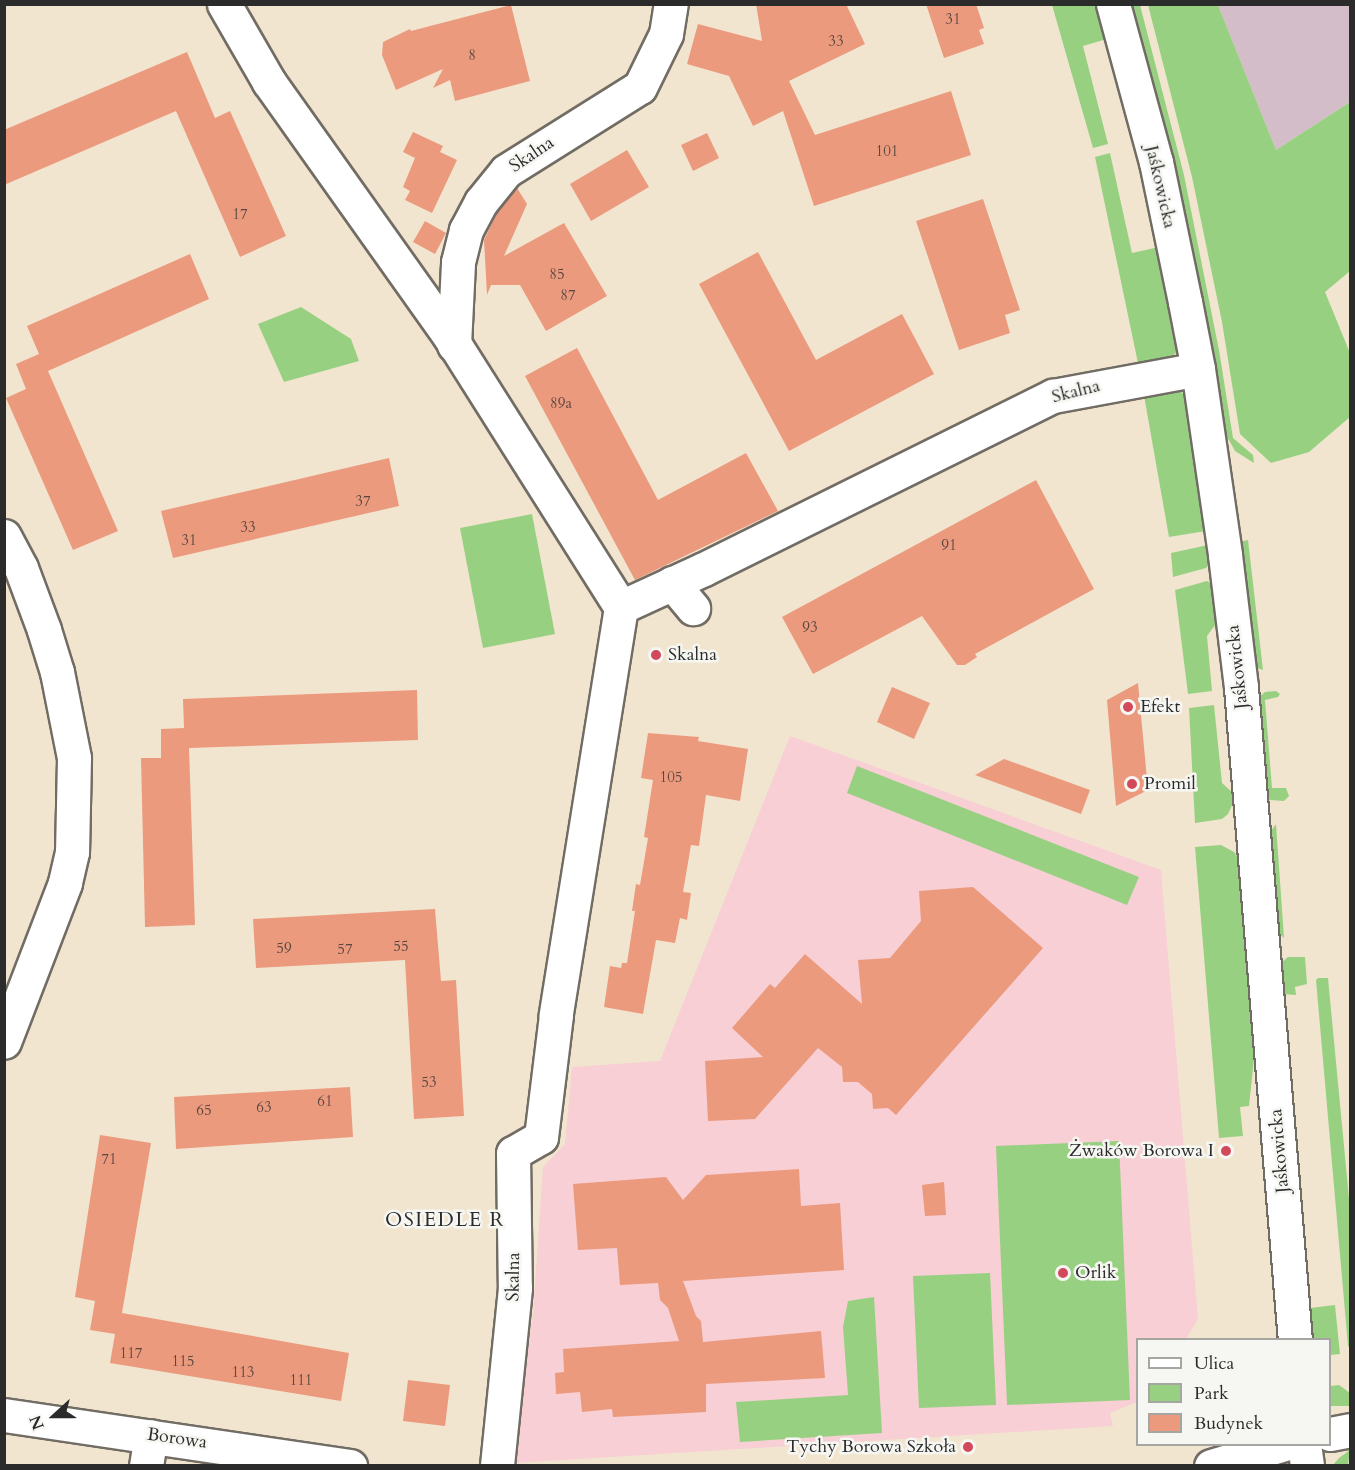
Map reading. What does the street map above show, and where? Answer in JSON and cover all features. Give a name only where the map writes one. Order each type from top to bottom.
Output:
[{"type":"street","name":"Skalna","points":[[454,345],[458,262],[466,230],[481,202],[507,171],[640,87],[666,34],[671,4]]},
{"type":"street","name":"Jaśkowicka","points":[[1113,4],[1156,162],[1198,369],[1241,688],[1295,1338]]},
{"type":"street","points":[[232,6],[269,82],[454,345],[621,607]]},
{"type":"street","name":"Skalna","points":[[497,1466],[515,1287],[513,1154],[541,1137],[556,1016],[621,607],[1053,396],[1198,369]]},
{"type":"street","points":[[4,536],[21,568],[44,630],[57,672],[74,758],[72,852],[65,883],[4,1042]]},
{"type":"street","points":[[672,583],[693,608]]},
{"type":"street","name":"Borowa","points":[[4,1415],[148,1450],[350,1466]]},
{"type":"street","points":[[1331,1434],[1350,1430]]},
{"type":"street","points":[[1211,1466],[1278,1446]]},
{"type":"street","points":[[1304,1446],[1307,1466]]},
{"type":"shaded area","points":[[1218,5],[1350,5],[1350,102],[1276,150]]},
{"type":"shaded area","points":[[790,736],[1161,870],[1198,1319],[1187,1338],[1136,1338],[1136,1402],[1110,1413],[1113,1426],[514,1463],[510,1459],[533,1316],[543,1167],[565,1144],[572,1067],[660,1061]]},
{"type":"green space","points":[[1052,5],[1099,5],[1110,38],[1083,46],[1108,144],[1093,148]]},
{"type":"green space","points":[[1131,5],[1140,5],[1184,175],[1219,350],[1233,438],[1253,455],[1254,463],[1235,451],[1225,433],[1174,170]]},
{"type":"green space","points":[[1148,5],[1218,5],[1276,150],[1350,102],[1350,271],[1325,292],[1350,353],[1350,417],[1309,452],[1271,463],[1240,434],[1222,322],[1192,177]]},
{"type":"green space","points":[[1110,153],[1132,253],[1159,247],[1178,345],[1177,352],[1166,362],[1139,368],[1095,157]]},
{"type":"green space","points":[[301,307],[351,339],[359,361],[284,382],[258,324]]},
{"type":"green space","points":[[1178,387],[1186,398],[1206,531],[1169,537],[1143,390]]},
{"type":"green space","points":[[532,514],[555,634],[483,648],[460,528]]},
{"type":"green space","points":[[1248,540],[1263,670],[1254,664],[1239,542]]},
{"type":"green space","points":[[1208,545],[1211,563],[1206,568],[1173,577],[1171,553]]},
{"type":"green space","points":[[1207,581],[1213,584],[1218,621],[1207,636],[1212,691],[1188,694],[1175,590]]},
{"type":"green space","points":[[1276,691],[1280,694],[1278,697],[1265,700],[1272,788],[1286,788],[1289,796],[1284,801],[1270,800],[1265,795],[1257,699],[1265,692]]},
{"type":"green space","points":[[1214,705],[1222,783],[1234,794],[1234,801],[1228,814],[1222,819],[1195,823],[1189,708]]},
{"type":"green space","points":[[857,766],[1139,877],[1127,905],[847,793]]},
{"type":"green space","points":[[1276,824],[1284,938],[1277,931],[1269,834]]},
{"type":"green space","points":[[1221,845],[1234,852],[1240,861],[1256,1040],[1249,1106],[1240,1107],[1243,1136],[1219,1138],[1195,847]]},
{"type":"green space","points":[[1288,957],[1305,957],[1307,984],[1295,987],[1296,995],[1283,994],[1281,963]]},
{"type":"green space","points":[[1328,978],[1350,1209],[1350,1348],[1348,1346],[1316,980]]},
{"type":"green space","name":"Orlik","points":[[1119,1141],[1130,1400],[1007,1405],[996,1146]]},
{"type":"green space","points":[[990,1273],[996,1405],[919,1408],[913,1276]]},
{"type":"green space","points":[[874,1297],[882,1433],[740,1442],[736,1402],[848,1395],[843,1327],[848,1301]]},
{"type":"green space","points":[[1335,1305],[1340,1354],[1331,1355],[1331,1338],[1313,1338],[1310,1308]]},
{"type":"green space","points":[[1339,1385],[1350,1393],[1350,1406],[1331,1406],[1331,1386]]},
{"type":"green space","points":[[1350,1450],[1348,1465],[1333,1465],[1339,1458]]},
{"type":"building","points":[[756,4],[846,4],[865,44],[789,81],[815,135],[951,91],[971,155],[814,206],[783,111],[753,126],[729,76],[687,64],[698,24],[762,41]]},
{"type":"building","points":[[926,4],[976,4],[984,28],[979,30],[984,44],[944,58]]},
{"type":"building","points":[[511,5],[530,81],[455,101],[450,80],[433,88],[443,69],[396,90],[382,55],[383,42],[410,29],[411,31]]},
{"type":"building","points":[[187,52],[215,118],[230,111],[286,236],[240,257],[176,111],[4,185],[4,130]]},
{"type":"building","points":[[413,132],[443,146],[440,152],[457,160],[432,213],[405,200],[410,191],[403,187],[415,158],[403,152]]},
{"type":"building","points":[[707,133],[719,158],[693,171],[681,145]]},
{"type":"building","points":[[627,150],[649,187],[591,221],[570,184]]},
{"type":"building","points":[[517,188],[527,204],[504,256],[564,223],[607,296],[546,331],[520,285],[491,285],[487,295],[484,240],[498,211]]},
{"type":"building","points":[[983,199],[1020,310],[1005,315],[1010,333],[959,350],[916,221]]},
{"type":"building","points":[[425,221],[446,233],[435,254],[413,242]]},
{"type":"building","points":[[758,252],[816,360],[902,314],[934,374],[789,451],[699,284]]},
{"type":"building","points":[[190,254],[209,299],[48,371],[118,531],[73,550],[6,398],[26,389],[16,364],[39,354],[27,326]]},
{"type":"building","points":[[577,348],[658,500],[746,453],[778,511],[635,580],[525,376]]},
{"type":"building","points":[[389,458],[399,506],[173,558],[161,511]]},
{"type":"building","points":[[1036,480],[1094,589],[975,654],[977,657],[965,665],[957,665],[922,616],[813,674],[782,617]]},
{"type":"building","points":[[1138,683],[1148,790],[1116,806],[1107,700]]},
{"type":"building","points":[[892,687],[930,703],[914,739],[877,722]]},
{"type":"building","points":[[417,690],[418,740],[189,748],[195,925],[145,927],[141,758],[161,758],[161,729],[184,728],[183,699]]},
{"type":"building","points":[[648,733],[699,737],[698,741],[748,749],[740,801],[706,795],[699,846],[691,845],[683,892],[691,893],[687,920],[680,918],[675,943],[656,940],[643,1014],[604,1007],[610,966],[621,968],[622,963],[627,963],[635,911],[632,911],[636,884],[640,885],[648,838],[644,837],[653,780],[641,778]]},
{"type":"building","points":[[1004,759],[1090,790],[1081,814],[975,775]]},
{"type":"building","points":[[973,887],[1043,948],[896,1115],[888,1108],[873,1109],[872,1094],[858,1082],[843,1082],[842,1067],[818,1048],[755,1119],[708,1121],[705,1061],[763,1057],[732,1028],[770,984],[775,988],[805,954],[862,1004],[858,960],[890,958],[921,921],[919,891]]},
{"type":"building","points":[[435,909],[441,981],[456,980],[464,1116],[414,1119],[405,960],[256,968],[253,919]]},
{"type":"building","points":[[350,1087],[353,1137],[176,1149],[174,1097]]},
{"type":"building","points":[[100,1135],[151,1143],[122,1313],[349,1353],[341,1401],[110,1363],[115,1334],[90,1330],[95,1301],[75,1297]]},
{"type":"building","points":[[799,1169],[801,1206],[840,1203],[844,1270],[683,1281],[696,1316],[701,1321],[703,1342],[821,1331],[825,1378],[706,1384],[706,1412],[613,1417],[612,1409],[582,1412],[580,1392],[556,1394],[555,1373],[564,1372],[563,1349],[679,1341],[668,1308],[660,1300],[658,1283],[620,1285],[617,1248],[578,1250],[573,1184],[666,1177],[683,1200],[706,1175]]},
{"type":"building","points":[[944,1182],[946,1215],[925,1216],[922,1185]]},
{"type":"building","points":[[408,1380],[450,1385],[445,1426],[403,1421]]},
{"type":"place","name":"Skalna","points":[[656,655]]},
{"type":"place","name":"Efekt","points":[[1128,707]]},
{"type":"place","name":"Promil","points":[[1132,784]]},
{"type":"place","name":"Żwaków Borowa I","points":[[1226,1151]]},
{"type":"place","name":"Orlik","points":[[1063,1273]]},
{"type":"place","name":"Tychy Borowa Szkoła","points":[[968,1447]]},
{"type":"district","name":"OSIEDLE R","points":[[445,1219]]}]
